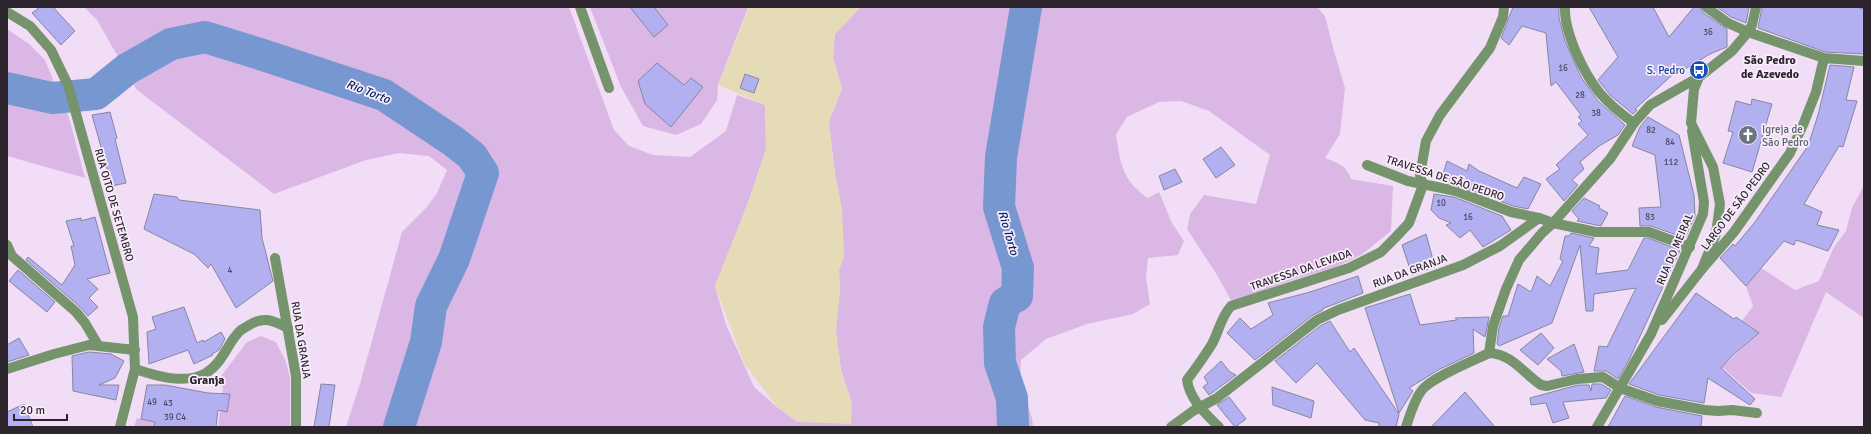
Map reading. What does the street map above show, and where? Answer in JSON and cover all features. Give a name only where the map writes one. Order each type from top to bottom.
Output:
[{"type":"street","points":[[580,7],[609,88]]},
{"type":"street","name":"TRAVESSA DA LEVADA","points":[[1218,427],[1200,408],[1188,390],[1187,380],[1211,344],[1219,329],[1224,314],[1231,306],[1349,268],[1380,252],[1409,223],[1423,185],[1420,175],[1426,141],[1440,114],[1490,48],[1503,17],[1504,7]]},
{"type":"street","points":[[1565,7],[1569,34],[1586,72],[1599,92],[1619,112],[1634,123]]},
{"type":"street","points":[[1706,7],[1728,23],[1748,32],[1824,58],[1864,61]]},
{"type":"street","points":[[1489,353],[1493,326],[1506,289],[1519,260],[1610,159],[1634,123],[1650,105],[1699,77],[1732,51],[1752,25],[1756,7]]},
{"type":"street","name":"RUA OITO DE SETEMBRO","points":[[7,12],[30,26],[51,50],[68,85],[133,317],[135,369],[120,427]]},
{"type":"street","name":"LARGO DE SÃO PEDRO","points":[[1702,269],[1734,232],[1790,153],[1816,92],[1824,58]]},
{"type":"street","points":[[1691,123],[1694,89],[1699,77]]},
{"type":"street","name":"LARGO DE SÃO PEDRO","points":[[1691,123],[1714,167],[1720,204],[1716,234],[1702,269]]},
{"type":"street","name":"RUA DO MEIRAL","points":[[1597,427],[1651,334],[1703,214],[1704,202],[1691,123]]},
{"type":"street","name":"TRAVESSA DE SÃO PEDRO","points":[[1367,165],[1423,185],[1456,191],[1511,212],[1539,218]]},
{"type":"street","points":[[1539,218],[1553,223],[1596,232],[1649,232],[1690,247]]},
{"type":"street","name":"RUA DA GRANJA","points":[[1171,427],[1217,398],[1317,320],[1338,310],[1463,264],[1506,242],[1524,227],[1539,218]]},
{"type":"street","points":[[7,245],[12,256],[76,312],[85,323],[98,345]]},
{"type":"street","name":"RUA DA GRANJA","points":[[275,258],[296,376],[296,427]]},
{"type":"street","name":"RUA DO MEIRAL","points":[[1651,334],[1702,269]]},
{"type":"street","points":[[135,369],[164,377],[192,378],[206,373],[217,364],[240,331],[257,321],[263,319],[273,320],[288,328]]},
{"type":"street","points":[[7,369],[89,345],[135,350]]},
{"type":"street","points":[[1406,427],[1411,411],[1422,390],[1438,378],[1489,353],[1497,353],[1510,358],[1541,385],[1547,386],[1577,379],[1603,377],[1620,388],[1657,401],[1705,410],[1732,410],[1757,413]]},
{"type":"shaded area","points":[[84,7],[569,7],[614,130],[629,146],[653,155],[690,157],[726,131],[737,95],[765,105],[766,149],[749,200],[715,286],[726,325],[754,387],[777,407],[798,422],[852,404],[841,370],[836,332],[829,305],[840,292],[839,270],[844,256],[829,121],[842,89],[833,57],[835,34],[861,7],[1317,7],[1325,16],[1345,88],[1340,134],[1325,158],[1338,163],[1347,171],[1351,179],[1393,186],[1391,231],[1361,255],[1336,267],[1295,279],[1232,302],[1217,275],[1187,229],[1190,214],[1204,195],[1256,204],[1270,155],[1209,111],[1181,101],[1159,102],[1127,117],[1116,134],[1119,153],[1128,178],[1139,192],[1148,198],[1159,192],[1172,223],[1184,241],[1178,255],[1148,258],[1146,278],[1150,304],[1133,314],[1087,324],[1046,339],[1021,360],[1020,385],[1032,418],[1033,427],[346,427],[360,384],[402,232],[426,208],[437,193],[447,170],[429,156],[399,153],[366,160],[274,194],[137,90],[97,20]]},
{"type":"shaded area","points":[[590,7],[748,7],[718,85],[717,100],[701,124],[676,135],[643,126],[621,87]]},
{"type":"shaded area","points":[[7,29],[29,44],[45,60],[69,118],[85,178],[7,156]]},
{"type":"shaded area","points":[[1864,185],[1864,318],[1826,292],[1781,397],[1751,393],[1722,367],[1759,333],[1742,321],[1753,306],[1746,286],[1761,268],[1795,290],[1819,281],[1834,247],[1846,231],[1852,208]]},
{"type":"shaded area","points":[[261,336],[276,342],[286,362],[290,378],[290,427],[218,427],[223,387],[215,384],[247,342]]},
{"type":"shaded area","points":[[137,418],[155,422],[154,427],[134,427]]},
{"type":"sand","points":[[749,7],[861,7],[835,34],[833,57],[842,89],[829,121],[833,162],[842,209],[844,256],[839,270],[840,292],[836,332],[841,370],[852,404],[851,424],[798,422],[777,407],[744,363],[715,286],[749,200],[766,149],[765,105],[718,85]]},
{"type":"building","points":[[40,7],[53,7],[75,31],[61,45],[32,13]]},
{"type":"building","points":[[630,7],[654,7],[668,25],[654,37]]},
{"type":"building","points":[[1513,7],[1559,7],[1559,18],[1565,41],[1581,77],[1598,101],[1625,125],[1618,135],[1599,146],[1580,162],[1584,169],[1572,180],[1578,185],[1564,201],[1546,179],[1560,169],[1556,165],[1588,135],[1578,124],[1582,121],[1578,117],[1581,115],[1556,82],[1551,86],[1546,33],[1522,26],[1509,45],[1501,38]]},
{"type":"building","points":[[1589,7],[1653,7],[1669,37],[1694,7],[1700,7],[1702,12],[1727,29],[1727,47],[1710,54],[1685,69],[1682,66],[1635,109],[1637,110],[1633,114],[1611,96],[1598,80],[1618,57]]},
{"type":"building","points":[[1717,7],[1749,7],[1746,23],[1731,17]]},
{"type":"building","points":[[1762,7],[1856,7],[1864,9],[1864,54],[1825,52],[1758,28]]},
{"type":"building","points":[[657,63],[684,85],[691,78],[703,87],[671,127],[645,104],[638,81]]},
{"type":"building","points":[[1830,65],[1854,67],[1846,100],[1857,101],[1843,147],[1839,146],[1804,204],[1822,212],[1817,225],[1839,230],[1828,251],[1796,240],[1794,245],[1784,241],[1746,286],[1720,258],[1733,244],[1735,246],[1755,222],[1808,146],[1818,115]]},
{"type":"building","points":[[745,74],[759,79],[754,93],[740,88]]},
{"type":"building","name":"Igreja de São Pedro","points":[[1752,99],[1772,104],[1752,172],[1723,163],[1733,132],[1728,131],[1736,101],[1751,105]]},
{"type":"building","points":[[110,112],[126,183],[112,186],[92,115]]},
{"type":"building","points":[[1648,117],[1679,135],[1694,195],[1695,216],[1685,238],[1651,226],[1640,226],[1639,208],[1661,207],[1655,155],[1632,146],[1640,127]]},
{"type":"building","points":[[1221,147],[1235,165],[1216,178],[1203,159]]},
{"type":"building","points":[[1447,161],[1467,171],[1469,164],[1479,171],[1517,188],[1524,177],[1541,184],[1528,209],[1513,206],[1458,185],[1441,181]]},
{"type":"building","points":[[1175,169],[1182,182],[1164,190],[1159,176]]},
{"type":"building","points":[[154,194],[177,197],[179,200],[260,210],[262,238],[273,281],[236,308],[211,264],[208,268],[194,254],[144,229]]},
{"type":"building","points":[[1434,194],[1454,197],[1502,216],[1511,230],[1483,247],[1470,230],[1460,238],[1446,225],[1451,223],[1439,218],[1431,210]]},
{"type":"building","points":[[1584,198],[1600,206],[1599,208],[1608,213],[1601,226],[1577,221],[1579,219],[1572,211]]},
{"type":"building","points":[[95,217],[110,273],[87,279],[98,289],[89,298],[98,307],[88,316],[80,307],[26,260],[28,257],[62,285],[75,265],[71,246],[74,246],[66,221],[81,218],[81,221]]},
{"type":"building","points":[[1571,233],[1594,238],[1589,246],[1599,248],[1596,274],[1628,270],[1644,238],[1648,238],[1680,250],[1629,360],[1618,379],[1606,371],[1594,371],[1599,346],[1607,347],[1636,288],[1594,294],[1593,311],[1586,311],[1580,245],[1552,323],[1499,346],[1497,344],[1499,328],[1503,316],[1508,316],[1518,284],[1531,292],[1537,276],[1550,286],[1563,261],[1560,259],[1565,236],[1569,236]]},
{"type":"building","points":[[1426,234],[1435,267],[1412,275],[1402,245]]},
{"type":"building","points":[[18,270],[55,302],[47,312],[9,281]]},
{"type":"building","points":[[1358,276],[1363,293],[1322,309],[1323,310],[1313,315],[1255,360],[1227,333],[1240,318],[1251,329],[1273,315],[1268,303],[1310,292]]},
{"type":"building","points":[[1696,293],[1734,319],[1736,317],[1759,333],[1732,356],[1721,368],[1755,399],[1750,405],[1708,378],[1704,403],[1659,395],[1629,384]]},
{"type":"building","points":[[1410,294],[1420,325],[1457,320],[1455,318],[1489,317],[1485,337],[1473,329],[1474,353],[1440,369],[1409,388],[1413,391],[1399,413],[1365,308]]},
{"type":"building","points":[[184,307],[197,343],[203,340],[204,342],[221,332],[225,339],[219,350],[212,354],[213,355],[194,364],[188,350],[149,364],[147,332],[156,329],[152,317]]},
{"type":"building","points":[[1330,321],[1350,352],[1354,348],[1399,414],[1396,427],[1379,427],[1379,423],[1365,420],[1317,363],[1296,383],[1275,361],[1320,326]]},
{"type":"building","points":[[1541,333],[1554,348],[1538,365],[1520,350]]},
{"type":"building","points":[[19,338],[29,355],[7,362],[7,345]]},
{"type":"building","points":[[1574,344],[1584,372],[1562,376],[1561,371],[1547,359]]},
{"type":"building","points":[[89,352],[111,354],[124,361],[115,378],[99,385],[119,385],[116,400],[73,391],[72,356]]},
{"type":"building","points":[[1221,361],[1230,372],[1236,375],[1209,395],[1203,387],[1208,383],[1204,377]]},
{"type":"building","points":[[321,384],[335,385],[329,427],[314,427]]},
{"type":"building","points":[[1592,384],[1601,384],[1611,390],[1606,398],[1563,402],[1569,418],[1553,423],[1546,403],[1531,405],[1530,398],[1578,385],[1589,385],[1591,391]]},
{"type":"building","points":[[147,385],[165,385],[208,393],[230,394],[227,412],[218,410],[216,427],[154,427],[155,422],[141,419]]},
{"type":"building","points":[[1272,387],[1314,401],[1311,418],[1273,405]]},
{"type":"building","points":[[1465,392],[1495,427],[1431,427]]},
{"type":"building","points":[[1625,396],[1656,407],[1702,416],[1701,427],[1608,427]]},
{"type":"building","points":[[1229,397],[1246,419],[1235,427],[1217,405]]},
{"type":"building","points":[[24,404],[33,427],[7,427],[7,412]]},
{"type":"waterway","name":"Rio Torto","points":[[1013,427],[1012,398],[1000,363],[999,327],[1005,303],[1017,296],[1018,268],[999,207],[1001,157],[1026,7]]},
{"type":"waterway","name":"Rio Torto","points":[[7,88],[52,98],[96,94],[127,69],[171,44],[205,37],[384,95],[453,141],[472,156],[483,173],[454,259],[431,306],[426,342],[399,427]]},
{"type":"place","name":"S. Pedro","points":[[1699,70]]},
{"type":"place","name":"Igreja de São Pedro","points":[[1748,135]]},
{"type":"district","name":"São Pedro de Azevedo","points":[[1770,67]]},
{"type":"district","name":"Granja","points":[[207,380]]}]
